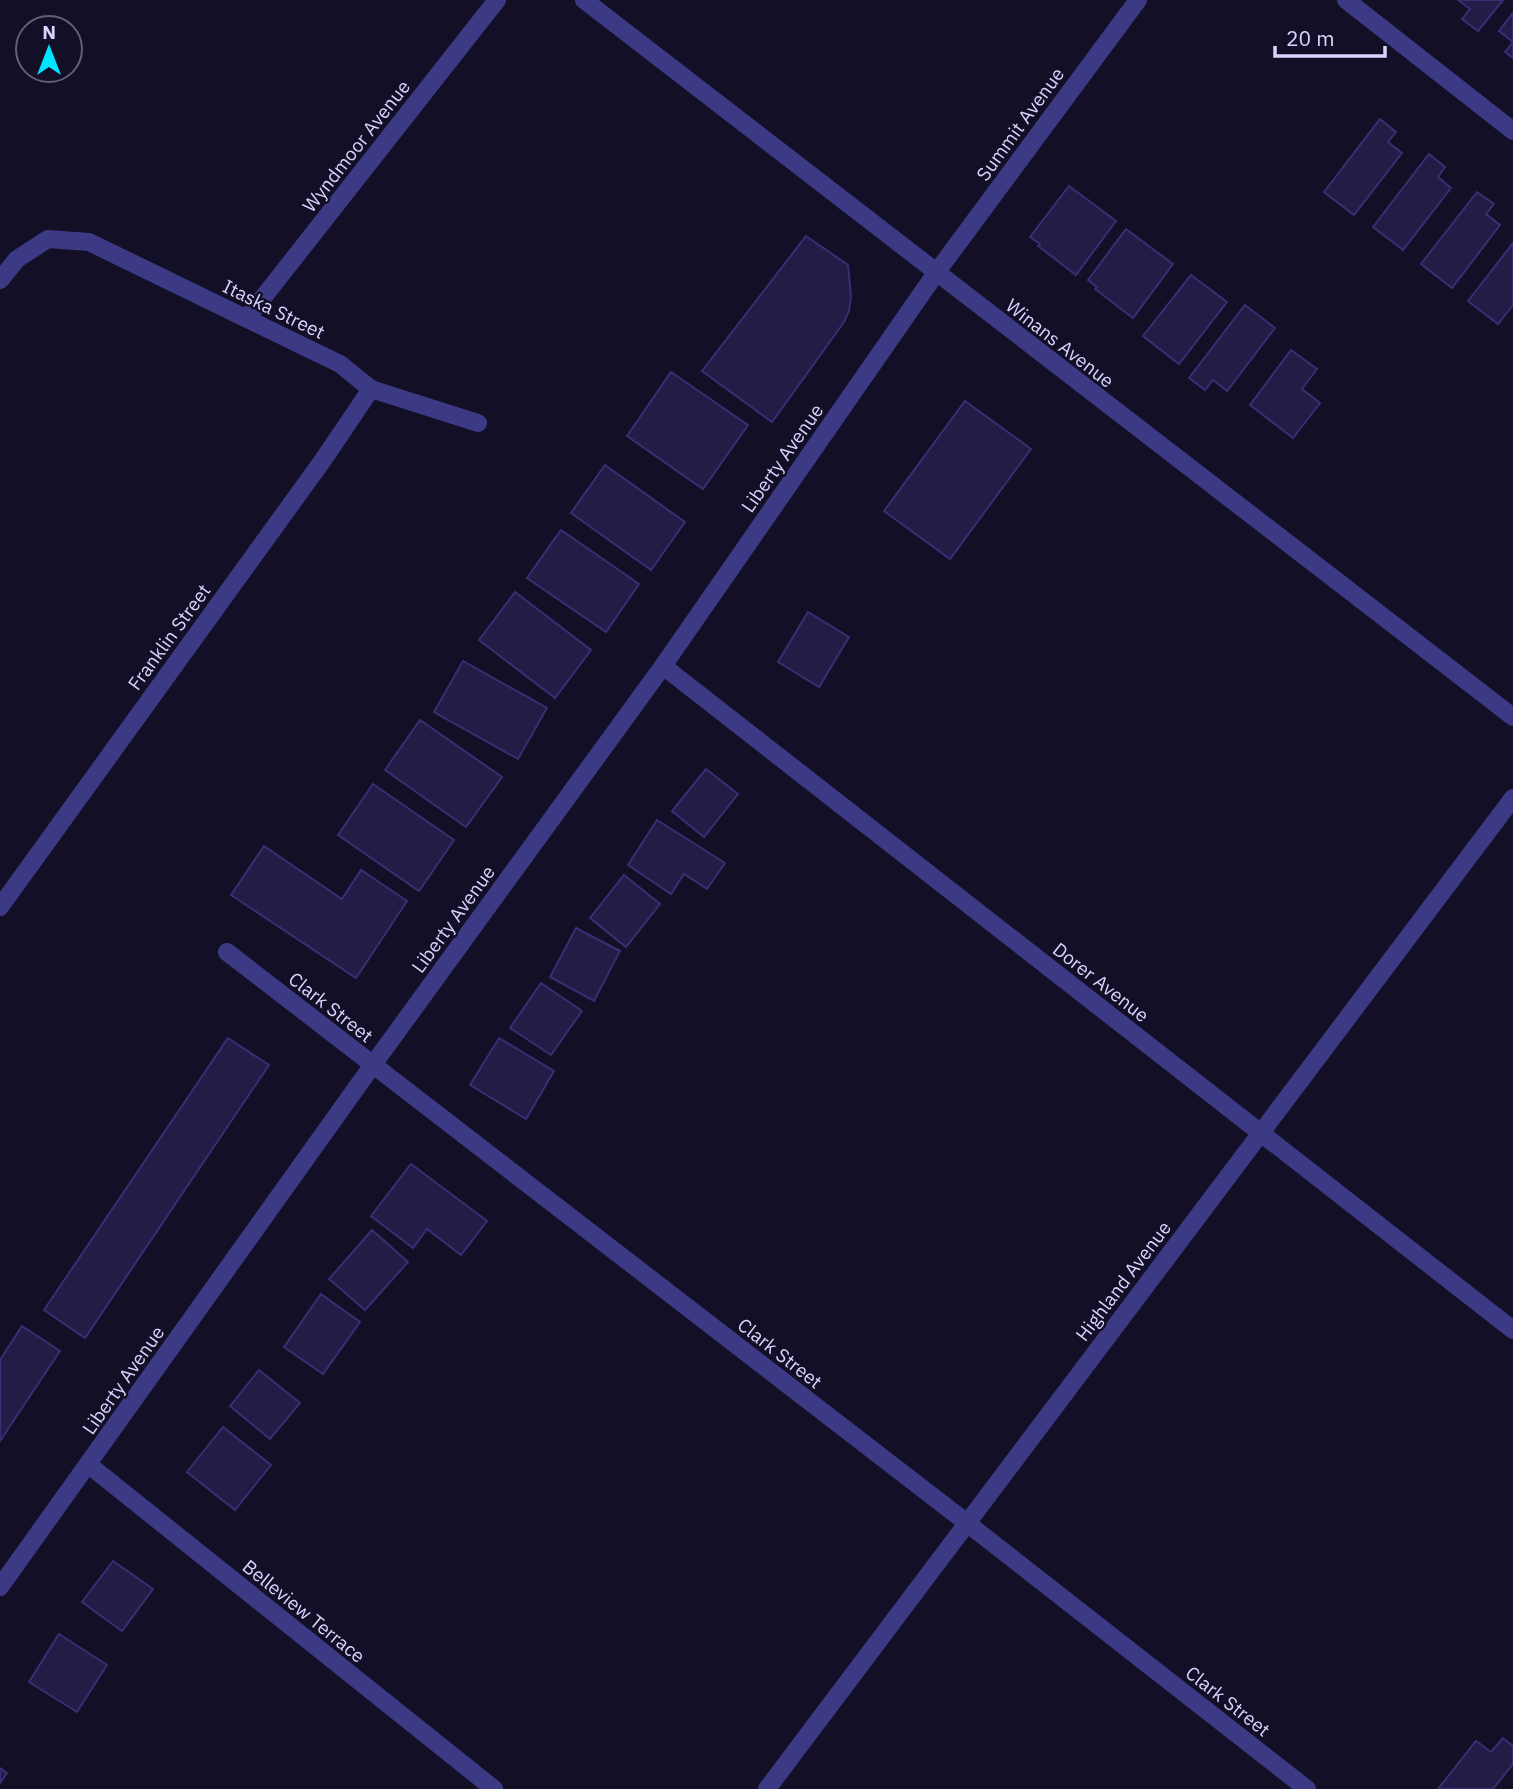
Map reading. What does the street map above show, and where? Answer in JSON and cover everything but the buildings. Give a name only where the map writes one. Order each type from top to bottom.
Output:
[{"type":"street","name":"Wyndmoor Avenue","points":[[247,318],[497,0]]},
{"type":"street","name":"Winans Avenue","points":[[584,0],[1513,716]]},
{"type":"street","name":"Summit Avenue","points":[[936,273],[1138,0]]},
{"type":"street","points":[[1346,0],[1513,131]]},
{"type":"street","name":"Itaska Street","points":[[0,280],[16,259],[48,239],[89,242],[340,365],[371,389],[478,424]]},
{"type":"street","name":"Liberty Avenue","points":[[0,1587],[372,1066],[663,666],[936,273]]},
{"type":"street","name":"Franklin Street","points":[[0,907],[323,460],[371,389]]},
{"type":"street","name":"Dorer Avenue","points":[[663,666],[1513,1330]]},
{"type":"street","name":"Highland Avenue","points":[[767,1789],[1513,798]]},
{"type":"street","name":"Clark Street","points":[[227,952],[1307,1789]]},
{"type":"street","name":"Belleview Terrace","points":[[89,1465],[494,1789]]}]
